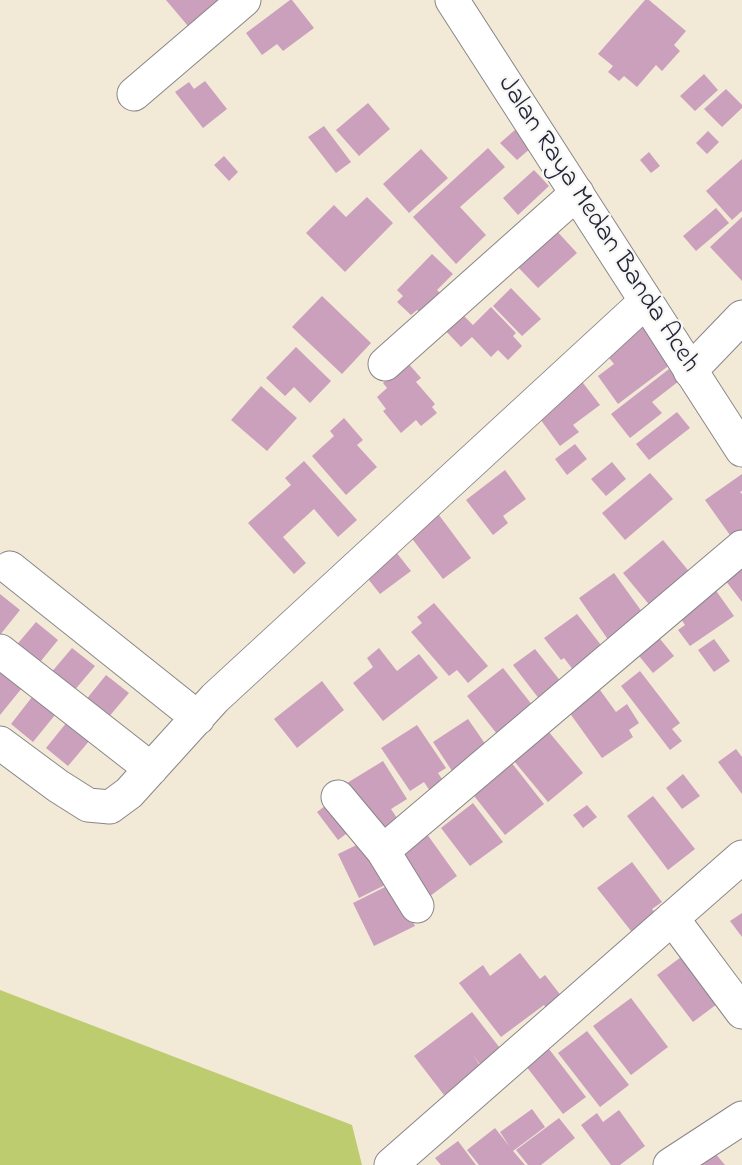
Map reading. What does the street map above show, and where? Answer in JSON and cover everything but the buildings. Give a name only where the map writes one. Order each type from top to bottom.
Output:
[{"type":"main road","points":[[134,94],[244,0]]},
{"type":"main road","name":"Jalan Raya Medan Banda Aceh","points":[[452,0],[742,450]]},
{"type":"main road","points":[[385,364],[577,193]]},
{"type":"main road","points":[[0,743],[88,805],[110,807],[129,793],[215,698],[645,302]]},
{"type":"main road","points":[[690,371],[742,317]]},
{"type":"main road","points":[[383,851],[742,547]]},
{"type":"main road","points":[[10,568],[198,718]]},
{"type":"main road","points":[[0,651],[151,768]]},
{"type":"main road","points":[[338,797],[383,851],[417,906]]},
{"type":"main road","points":[[391,1165],[742,857]]},
{"type":"main road","points":[[672,918],[742,1012]]},
{"type":"main road","points":[[670,1165],[742,1118]]},
{"type":"green space","points":[[0,990],[352,1125],[362,1165],[0,1165]]}]
